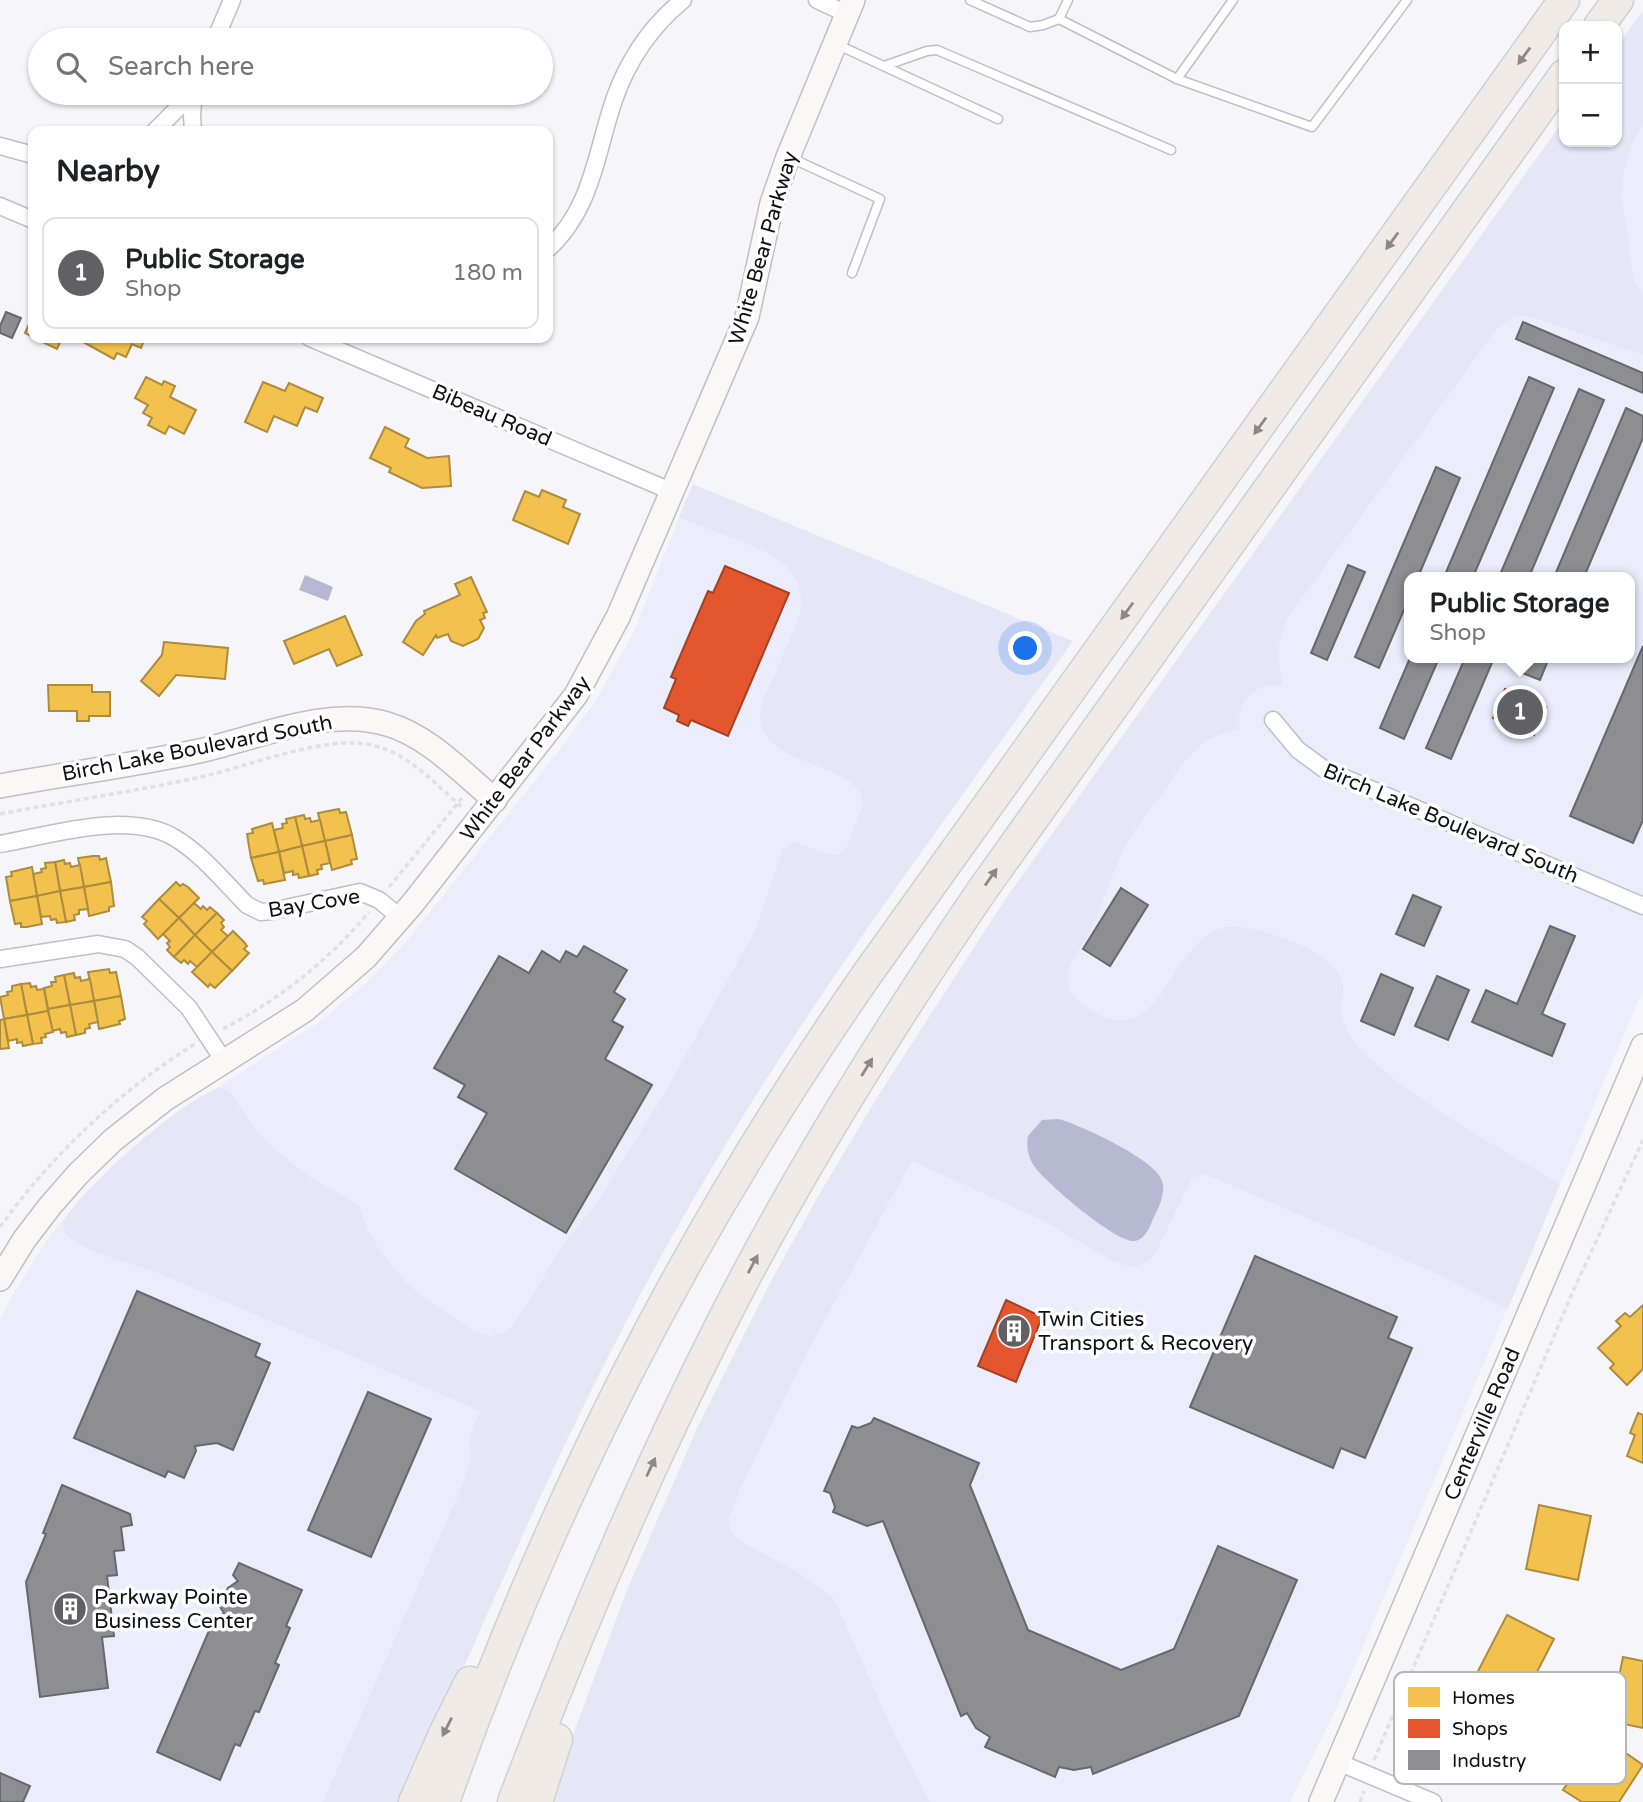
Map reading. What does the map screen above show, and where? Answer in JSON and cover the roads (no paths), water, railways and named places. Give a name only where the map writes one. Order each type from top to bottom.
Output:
[{"type":"highway","points":[[414,1802],[444,1734],[639,1349],[684,1264],[744,1162],[820,1043],[1564,0]]},
{"type":"highway","points":[[1603,21],[1618,0]]},
{"type":"highway","points":[[513,1802],[570,1655],[628,1518],[689,1388],[760,1251],[845,1103],[918,986],[1015,844],[1559,82]]},
{"type":"highway","points":[[444,1802],[505,1639],[568,1492]]},
{"type":"highway","points":[[537,1802],[628,1518]]},
{"type":"street","points":[[220,28],[232,0]]},
{"type":"street","points":[[553,243],[576,216],[588,193],[625,72],[661,18],[683,0]]},
{"type":"street","points":[[817,0],[850,7]]},
{"type":"street","name":"White Bear Parkway","points":[[0,1279],[39,1219],[92,1160],[155,1106],[274,1031],[324,994],[366,957],[401,918],[566,710],[593,667],[618,617],[747,317],[772,202],[850,7]]},
{"type":"street","points":[[160,126],[181,105]]},
{"type":"street","points":[[192,105],[193,126]]},
{"type":"street","points":[[0,146],[28,154]]},
{"type":"street","points":[[0,206],[28,218]]},
{"type":"street","name":"Bibeau Road","points":[[322,343],[673,492]]},
{"type":"street","name":"Birch Lake Boulevard South","points":[[0,786],[197,751],[312,723],[353,718],[386,723],[412,735],[435,750],[495,800]]},
{"type":"street","name":"Birch Lake Boulevard South","points":[[1273,720],[1298,750],[1324,769],[1643,906]]},
{"type":"street","name":"Bay Cove","points":[[0,844],[110,825],[148,827],[182,843],[250,907],[261,912],[360,892],[376,897],[401,918]]},
{"type":"street","points":[[0,958],[98,944],[125,949],[137,957],[189,1008],[224,1061]]},
{"type":"street","name":"Centerville Road","points":[[1321,1802],[1643,1046]]},
{"type":"street","points":[[1338,1762],[1433,1802]]},
{"type":"lane","points":[[970,0],[1030,27],[1059,19],[1068,0]]},
{"type":"lane","points":[[1177,79],[1233,0]]},
{"type":"lane","points":[[1059,19],[1177,79],[1312,127],[1407,0]]},
{"type":"lane","points":[[836,44],[998,119]]},
{"type":"lane","points":[[884,66],[937,50],[1171,150]]},
{"type":"lane","points":[[788,157],[880,199],[852,273]]},
{"type":"place","name":"Public Storage","points":[[1520,712]]},
{"type":"place","name":"Twin Cities Transport & Recovery","points":[[1014,1331]]},
{"type":"place","name":"Parkway Pointe Business Center","points":[[70,1609]]}]
